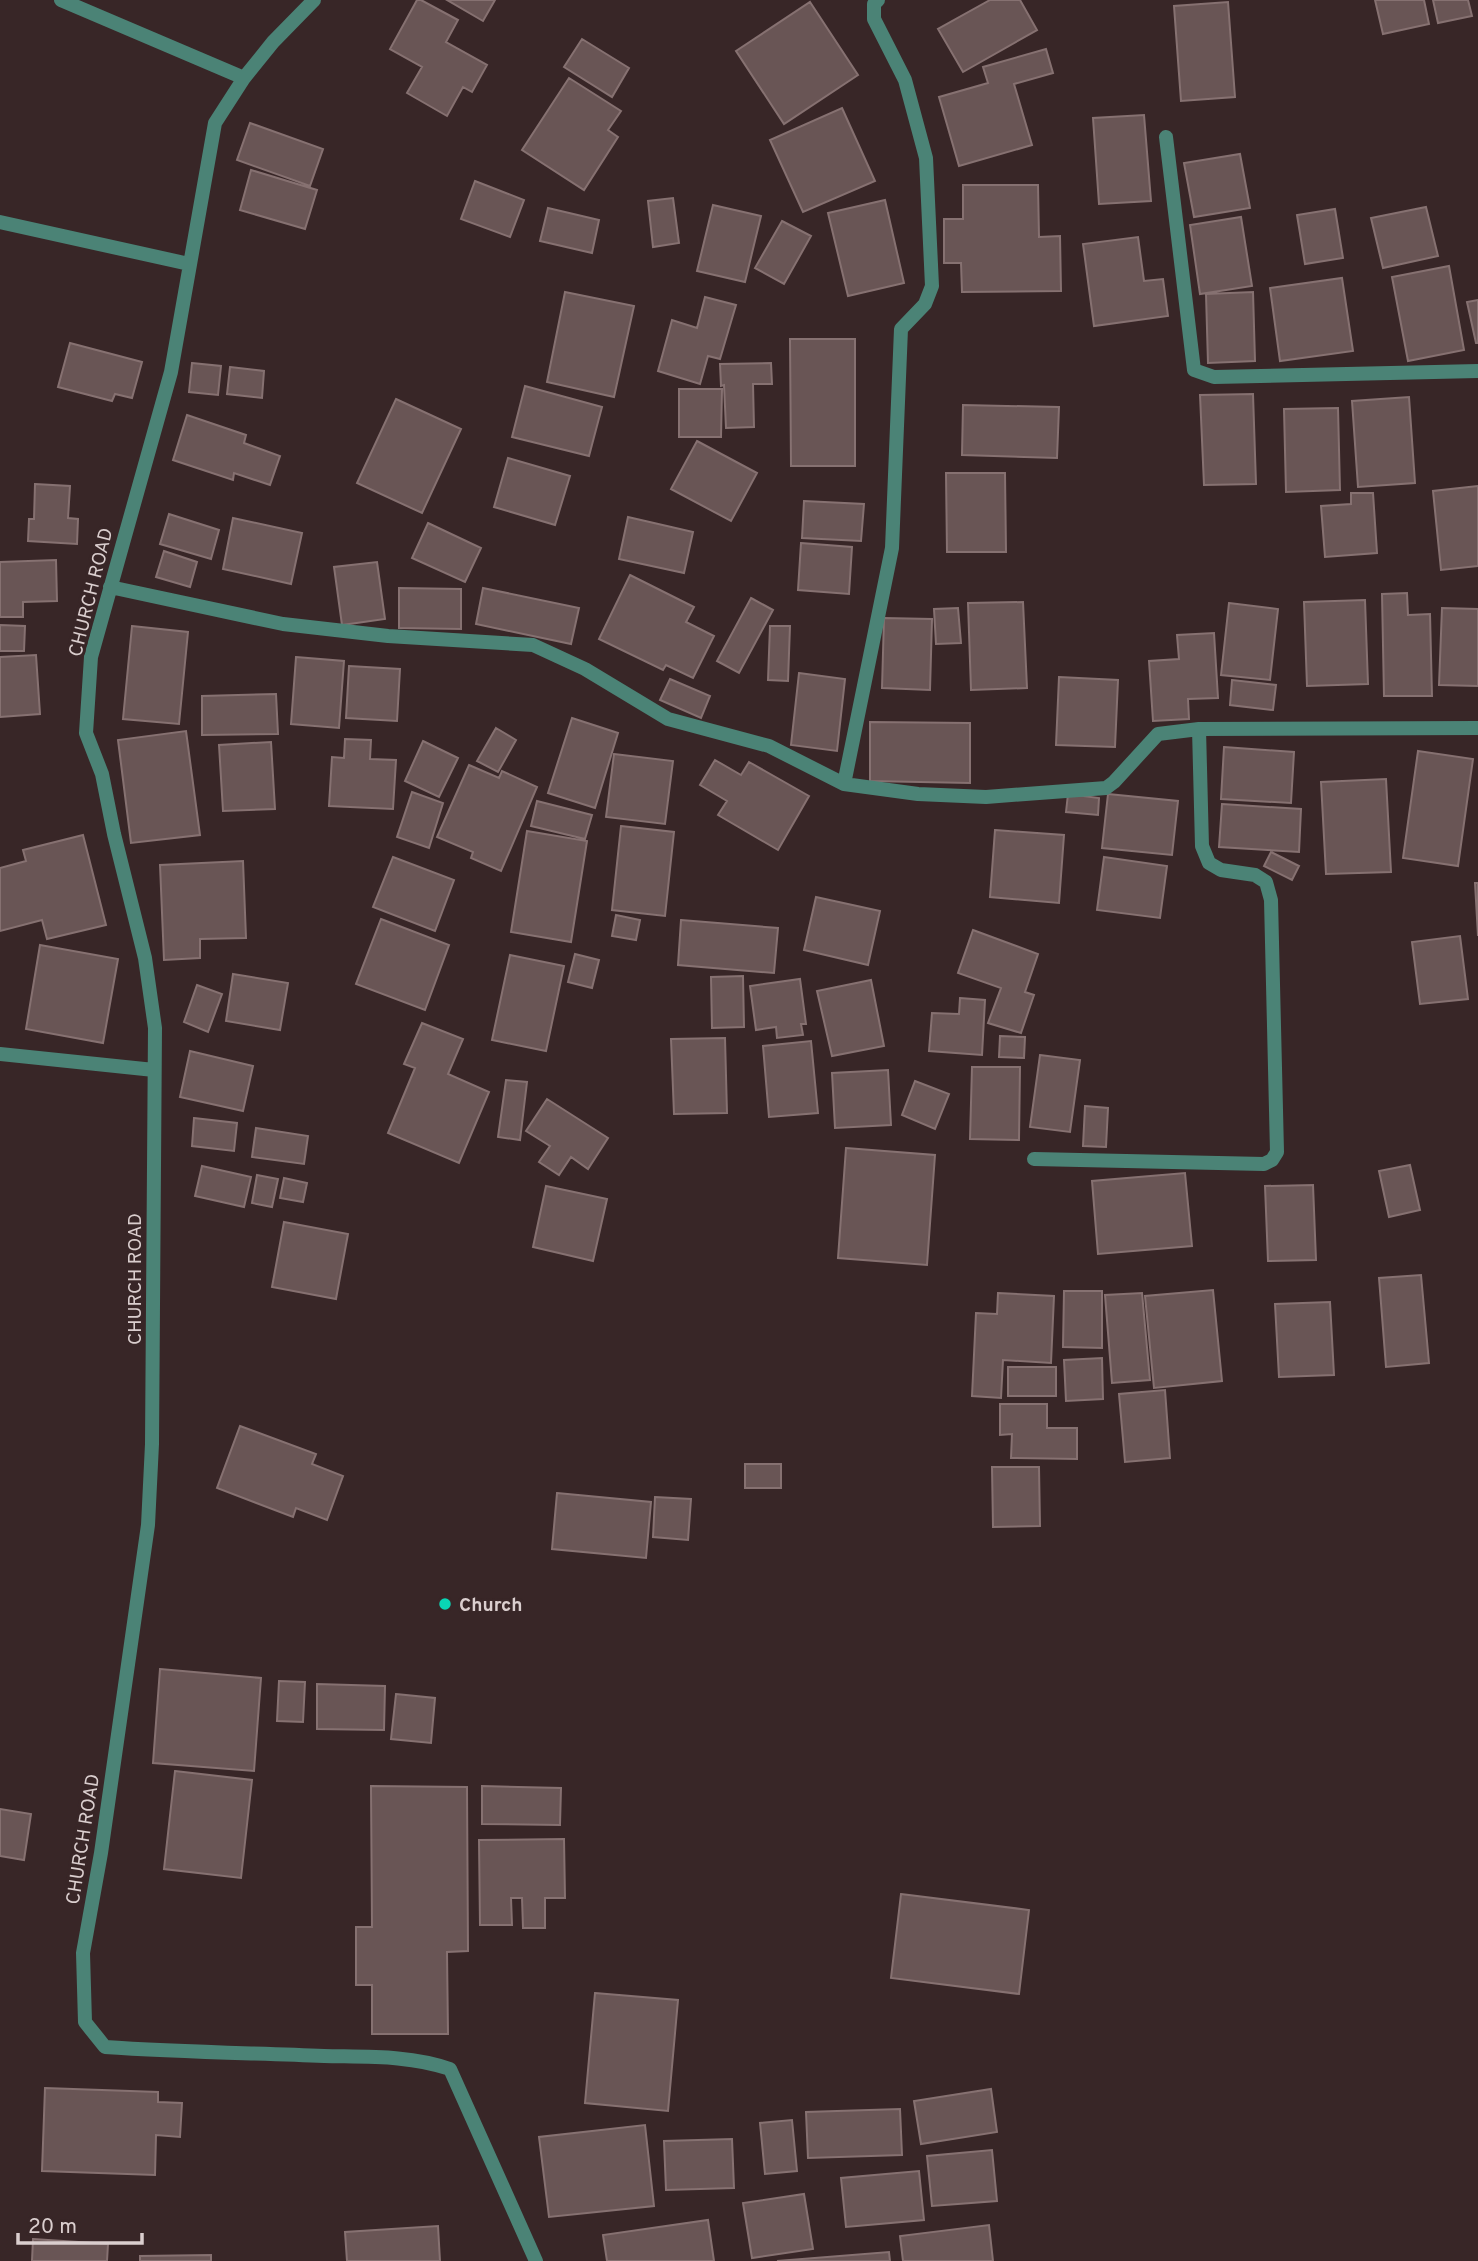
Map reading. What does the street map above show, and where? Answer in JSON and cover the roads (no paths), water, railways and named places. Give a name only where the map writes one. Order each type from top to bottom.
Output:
[{"type":"street","points":[[61,0],[244,78]]},
{"type":"street","name":"CHURCH ROAD","points":[[314,0],[273,41],[244,78],[215,123],[171,372],[91,657],[86,733],[102,774],[145,958],[155,1028],[149,1525],[103,1840],[83,1953],[85,2021],[105,2047],[387,2058],[429,2062],[450,2069],[536,2261]]},
{"type":"street","points":[[844,784],[892,548],[901,329],[925,304],[932,286],[926,158],[905,80],[874,19],[874,4],[878,0]]},
{"type":"street","points":[[1166,137],[1194,370],[1214,377],[1478,371]]},
{"type":"street","points":[[0,222],[189,264]]},
{"type":"street","points":[[110,587],[283,624],[388,636],[533,645],[585,669],[668,719],[769,746],[844,784],[918,794],[986,797],[1105,788],[1114,782],[1158,734],[1199,729],[1478,728]]},
{"type":"street","points":[[1034,1160],[1264,1164],[1272,1160],[1277,1152],[1271,900],[1266,882],[1255,875],[1222,870],[1209,863],[1205,855],[1202,846],[1199,729]]},
{"type":"street","points":[[0,1054],[154,1070]]},
{"type":"place","name":"Church","points":[[445,1604]]}]
